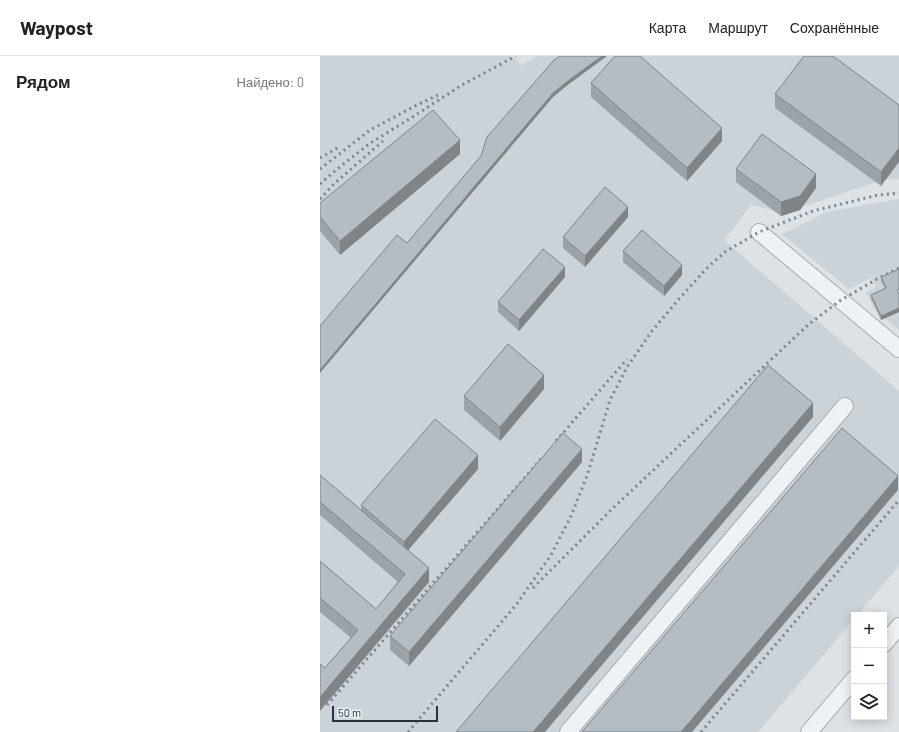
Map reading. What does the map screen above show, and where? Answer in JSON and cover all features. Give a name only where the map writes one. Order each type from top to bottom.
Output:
[{"type":"street","points":[[758,232],[899,349]]},
{"type":"street","points":[[568,732],[845,406]]},
{"type":"street","points":[[887,640],[899,626]]},
{"type":"street","points":[[808,732],[851,682]]},
{"type":"shaded area","points":[[320,56],[512,56],[522,65],[537,56],[899,56],[899,179],[883,180],[783,213],[751,205],[724,240],[899,391],[899,566],[860,612],[851,612],[851,623],[758,732],[320,732]]},
{"type":"shaded area","points":[[899,199],[899,330],[875,310],[866,293],[876,287],[871,278],[849,289],[782,234],[827,212]]},
{"type":"building","points":[[560,56],[602,56],[553,93],[320,370],[320,326],[397,235],[407,243],[481,156],[487,137],[554,60]]},
{"type":"building","points":[[615,56],[640,56],[722,128],[687,168],[591,83]]},
{"type":"building","points":[[804,56],[833,56],[899,105],[899,148],[881,172],[775,94]]},
{"type":"building","points":[[433,110],[460,140],[340,241],[320,217],[320,203]]},
{"type":"building","points":[[762,134],[816,174],[800,196],[781,202],[736,169]]},
{"type":"building","points":[[605,187],[628,207],[585,256],[563,237]]},
{"type":"building","points":[[642,230],[682,265],[664,286],[623,251]]},
{"type":"building","points":[[543,249],[565,267],[519,320],[498,302]]},
{"type":"building","points":[[899,269],[899,289],[897,290],[899,294],[899,308],[881,316],[871,295],[886,288],[881,277]]},
{"type":"building","points":[[508,344],[544,375],[500,427],[464,396]]},
{"type":"building","points":[[768,365],[813,403],[533,732],[456,732]]},
{"type":"building","points":[[435,419],[478,455],[404,542],[361,505]]},
{"type":"building","points":[[842,428],[898,476],[681,732],[582,732]]},
{"type":"building","points":[[563,433],[582,449],[409,652],[390,636]]},
{"type":"building","points":[[320,475],[429,568],[320,697],[320,664],[325,668],[358,630],[320,598],[320,561],[376,609],[405,574],[320,502]]},
{"type":"railway","points":[[320,184],[369,144],[462,85],[516,56]]},
{"type":"railway","points":[[320,169],[370,130],[438,95]]},
{"type":"railway","points":[[320,199],[334,184],[383,141]]},
{"type":"railway","points":[[320,158],[339,147]]},
{"type":"railway","points":[[408,732],[516,605],[551,555],[571,516],[587,476],[610,400],[627,367],[652,331],[706,269],[725,252],[759,232],[813,211],[878,195],[899,193]]},
{"type":"railway","points":[[533,588],[612,509],[809,324],[841,300],[899,268]]},
{"type":"railway","points":[[556,441],[627,359]]},
{"type":"railway","points":[[327,705],[541,459]]},
{"type":"railway","points":[[701,732],[899,500]]}]
